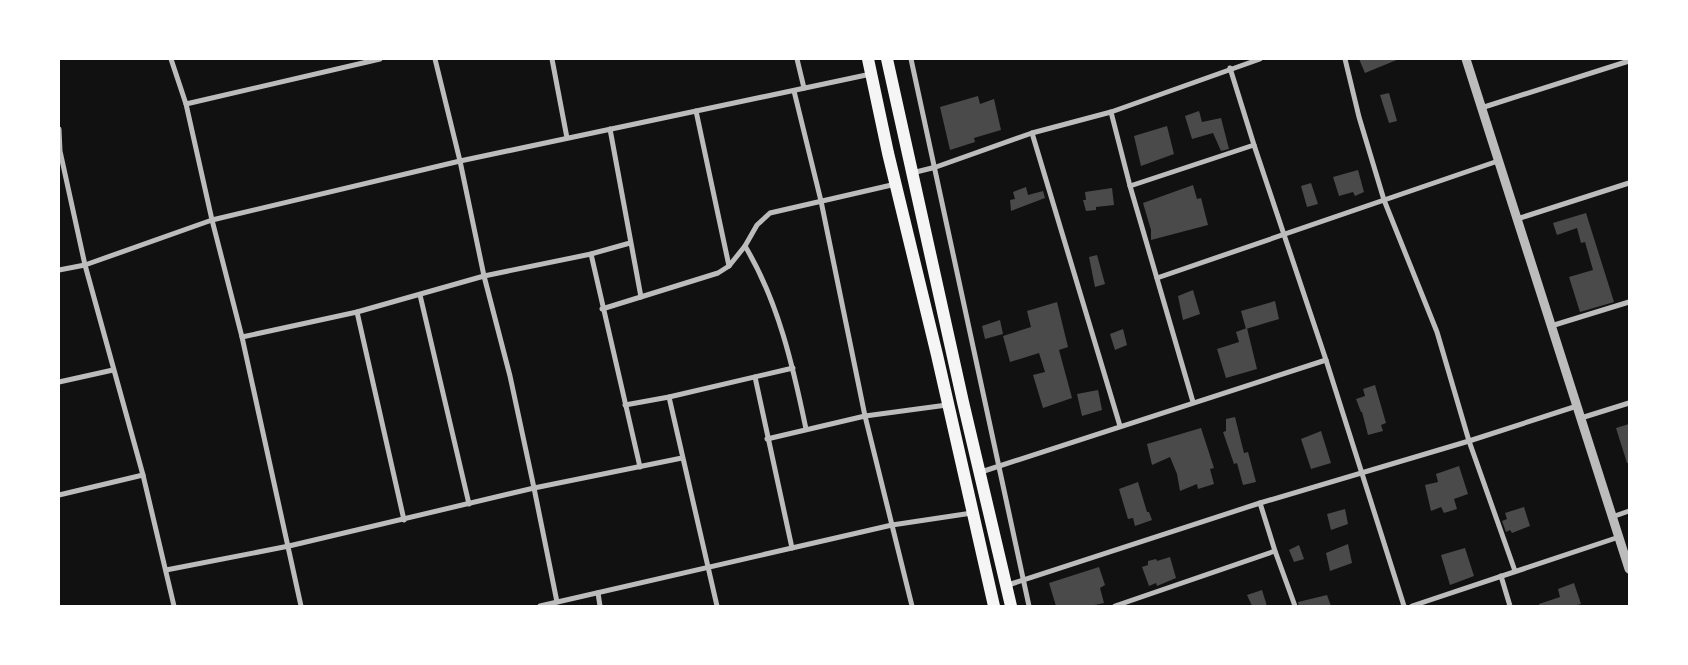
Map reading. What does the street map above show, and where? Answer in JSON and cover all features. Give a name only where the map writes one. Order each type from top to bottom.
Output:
[{"type":"main road","points":[[868,59],[994,606]]},
{"type":"main road","points":[[886,59],[1011,606]]},
{"type":"street","points":[[171,59],[186,104],[212,220],[242,337],[289,546],[300,606]]},
{"type":"street","points":[[186,104],[380,59]]},
{"type":"street","points":[[435,59],[460,161],[484,276],[510,376],[557,602]]},
{"type":"street","points":[[552,59],[567,138]]},
{"type":"street","points":[[797,59],[804,88]]},
{"type":"street","points":[[911,59],[1029,606]]},
{"type":"street","points":[[912,173],[936,168],[1032,133],[1111,112],[1230,68],[1260,59]]},
{"type":"street","points":[[1345,59],[1384,200],[1437,332],[1469,441],[1515,571]]},
{"type":"street","points":[[1466,59],[1629,570]]},
{"type":"street","points":[[1481,108],[1629,61]]},
{"type":"street","points":[[1230,68],[1363,474],[1404,606]]},
{"type":"street","points":[[59,270],[85,265],[212,220],[460,161],[871,74]]},
{"type":"street","points":[[794,91],[821,201],[865,416],[912,606]]},
{"type":"street","points":[[696,111],[729,266]]},
{"type":"street","points":[[1111,112],[1130,186],[1193,402]]},
{"type":"street","points":[[59,129],[60,151],[85,265],[143,475],[174,606]]},
{"type":"street","points":[[610,129],[641,297]]},
{"type":"street","points":[[1032,133],[1120,426]]},
{"type":"street","points":[[1130,186],[1254,145]]},
{"type":"street","points":[[1157,278],[1498,161]]},
{"type":"street","points":[[1517,219],[1629,183]]},
{"type":"street","points":[[602,309],[718,273],[729,266],[745,246],[757,225],[770,213],[896,184]]},
{"type":"street","points":[[242,337],[357,312],[484,276],[591,254],[630,243]]},
{"type":"street","points":[[745,246],[759,270],[793,368],[806,428]]},
{"type":"street","points":[[591,254],[624,405],[640,467]]},
{"type":"street","points":[[420,294],[469,504]]},
{"type":"street","points":[[1551,326],[1629,302]]},
{"type":"street","points":[[357,312],[404,520]]},
{"type":"street","points":[[980,472],[998,468],[1120,426],[1326,360]]},
{"type":"street","points":[[624,405],[669,397],[793,368]]},
{"type":"street","points":[[59,382],[113,370]]},
{"type":"street","points":[[754,378],[792,548]]},
{"type":"street","points":[[669,397],[717,606]]},
{"type":"street","points":[[1581,418],[1629,403]]},
{"type":"street","points":[[767,439],[806,428],[865,416],[947,405]]},
{"type":"street","points":[[1006,585],[1260,503],[1363,474],[1577,406]]},
{"type":"street","points":[[166,570],[289,546],[534,488],[682,458]]},
{"type":"street","points":[[59,495],[143,475]]},
{"type":"street","points":[[1260,503],[1295,606]]},
{"type":"street","points":[[1612,516],[1629,511]]},
{"type":"street","points":[[540,606],[892,525],[972,513]]},
{"type":"street","points":[[1415,606],[1619,537]]},
{"type":"street","points":[[1115,606],[1275,551]]},
{"type":"street","points":[[1501,576],[1510,606]]},
{"type":"street","points":[[598,593],[600,606]]},
{"type":"building","points":[[1359,59],[1399,59],[1365,73]]},
{"type":"building","points":[[1389,93],[1397,121],[1389,123],[1380,95]]},
{"type":"building","points":[[978,96],[980,104],[994,99],[1001,130],[974,138],[975,142],[950,150],[940,107]]},
{"type":"building","points":[[1199,111],[1202,122],[1221,118],[1229,149],[1221,151],[1213,133],[1192,139],[1185,116]]},
{"type":"building","points":[[1167,126],[1174,154],[1141,166],[1134,136]]},
{"type":"building","points":[[1358,170],[1364,192],[1355,196],[1353,192],[1339,196],[1333,177]]},
{"type":"building","points":[[1311,183],[1318,204],[1307,207],[1301,186]]},
{"type":"building","points":[[1193,185],[1197,199],[1201,198],[1208,225],[1151,240],[1151,230],[1143,203]]},
{"type":"building","points":[[1026,187],[1028,195],[1043,191],[1045,198],[1011,211],[1010,200],[1015,199],[1013,192]]},
{"type":"building","points":[[1112,188],[1114,205],[1096,207],[1096,210],[1086,211],[1083,200],[1086,200],[1085,192]]},
{"type":"building","points":[[1586,213],[1614,302],[1580,312],[1569,277],[1593,270],[1585,242],[1581,243],[1577,228],[1557,235],[1553,223]]},
{"type":"building","points":[[1097,255],[1105,284],[1095,287],[1089,257]]},
{"type":"building","points":[[1193,290],[1200,314],[1183,320],[1178,296]]},
{"type":"building","points":[[1275,301],[1279,319],[1246,329],[1241,311]]},
{"type":"building","points":[[1057,302],[1068,347],[1059,350],[1072,398],[1043,408],[1033,375],[1045,372],[1039,353],[1010,362],[1003,336],[1031,327],[1027,311]]},
{"type":"building","points":[[1000,320],[1003,334],[985,339],[982,326]]},
{"type":"building","points":[[1247,328],[1257,369],[1226,378],[1217,349],[1239,342],[1236,332]]},
{"type":"building","points":[[1123,329],[1127,345],[1115,350],[1110,334]]},
{"type":"building","points":[[1375,385],[1386,423],[1381,425],[1383,431],[1368,435],[1362,412],[1356,399],[1365,396],[1363,389]]},
{"type":"building","points":[[1098,390],[1102,410],[1082,416],[1077,394]]},
{"type":"building","points":[[1235,417],[1244,453],[1248,452],[1256,482],[1243,485],[1237,463],[1234,464],[1223,432],[1226,431],[1226,419]]},
{"type":"building","points":[[1629,424],[1629,463],[1627,463],[1616,428]]},
{"type":"building","points":[[1201,428],[1214,468],[1210,469],[1214,484],[1198,489],[1197,484],[1180,491],[1177,474],[1170,457],[1152,465],[1147,444]]},
{"type":"building","points":[[1321,431],[1331,463],[1311,469],[1301,439]]},
{"type":"building","points":[[1459,466],[1468,494],[1454,499],[1457,509],[1444,513],[1441,507],[1431,511],[1425,485],[1438,482],[1436,474]]},
{"type":"building","points":[[1138,482],[1147,512],[1149,512],[1152,520],[1135,526],[1133,518],[1128,519],[1119,489]]},
{"type":"building","points":[[1524,507],[1530,526],[1512,533],[1510,530],[1506,532],[1502,521],[1507,519],[1505,513]]},
{"type":"building","points":[[1345,509],[1348,524],[1331,530],[1327,514]]},
{"type":"building","points":[[1348,544],[1352,563],[1330,571],[1326,553]]},
{"type":"building","points":[[1299,545],[1304,559],[1294,562],[1289,550]]},
{"type":"building","points":[[1465,548],[1474,576],[1450,585],[1441,555]]},
{"type":"building","points":[[1170,557],[1176,578],[1157,586],[1156,583],[1149,586],[1142,567],[1148,565],[1148,561],[1156,559],[1157,561]]},
{"type":"building","points":[[1099,567],[1105,585],[1100,588],[1104,603],[1090,606],[1056,606],[1049,583]]},
{"type":"building","points":[[1574,583],[1581,604],[1573,606],[1539,606],[1539,604],[1560,597],[1558,589]]},
{"type":"building","points":[[1262,590],[1267,606],[1252,606],[1247,595]]},
{"type":"building","points":[[1327,595],[1331,606],[1299,606],[1298,602]]}]
